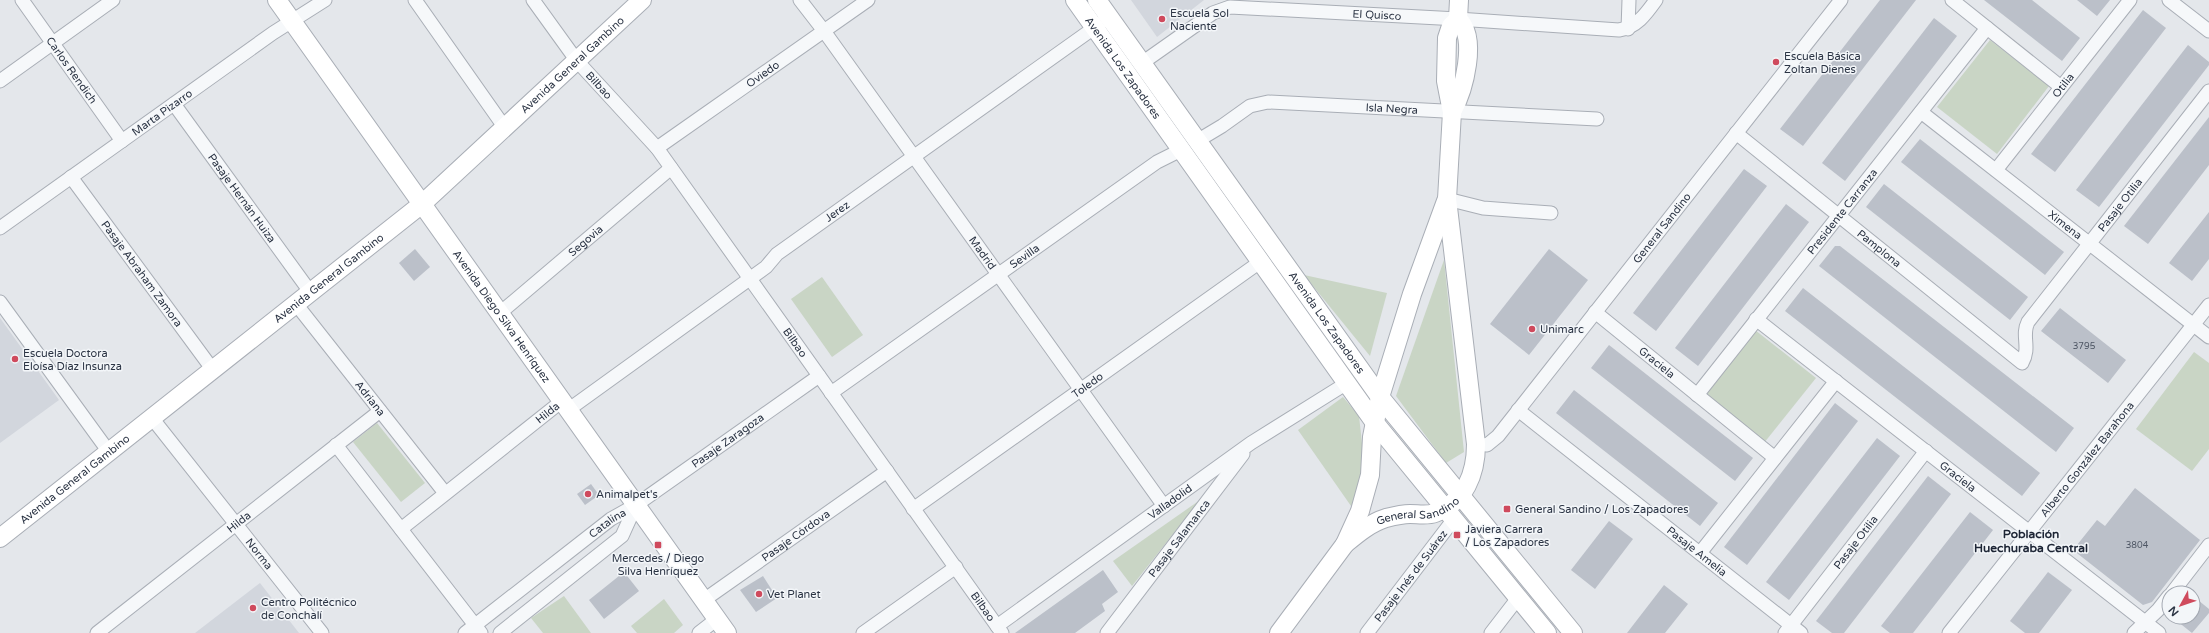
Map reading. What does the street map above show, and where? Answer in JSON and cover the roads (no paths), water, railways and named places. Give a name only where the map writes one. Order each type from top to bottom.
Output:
[{"type":"main road","name":"Avenida Diego Silva Henríquez","points":[[277,0],[727,633]]},
{"type":"main road","name":"Avenida General Gambino","points":[[0,538],[422,204],[642,0]]},
{"type":"main road","name":"Avenida Los Zapadores","points":[[1075,0],[1375,422],[1547,633]]},
{"type":"main road","name":"Avenida Los Zapadores","points":[[1097,0],[1380,398],[1573,633]]},
{"type":"main road","points":[[1459,0],[1458,19],[1451,26],[1447,38],[1446,80],[1452,112],[1447,199],[1476,444]]},
{"type":"main road","name":"General Sandino","points":[[1279,633],[1344,544],[1360,511],[1367,491],[1375,422],[1380,398],[1412,294],[1447,199]]},
{"type":"main road","points":[[1427,252],[1454,256]]},
{"type":"main road","name":"General Sandino","points":[[1344,544],[1361,531],[1385,518],[1409,514],[1449,514],[1472,476],[1476,464],[1476,444]]},
{"type":"street","name":"Carlos Rendich","points":[[22,0],[122,141]]},
{"type":"street","points":[[0,81],[114,0]]},
{"type":"street","name":"Marta Pizarro","points":[[0,228],[292,21],[325,0]]},
{"type":"street","points":[[415,0],[505,128]]},
{"type":"street","name":"Bilbao","points":[[533,0],[576,61],[657,148],[1000,629]]},
{"type":"street","name":"Madrid","points":[[800,0],[914,156],[1164,506]]},
{"type":"street","name":"Oviedo","points":[[657,148],[868,0]]},
{"type":"street","points":[[1628,29],[1629,0]]},
{"type":"street","points":[[1628,29],[1642,18],[1656,0]]},
{"type":"street","name":"General Sandino","points":[[1476,444],[1487,445],[1493,441],[1841,0]]},
{"type":"street","points":[[1952,0],[2061,87]]},
{"type":"street","name":"Otilia","points":[[1996,170],[2130,0]]},
{"type":"street","points":[[2169,0],[2209,31]]},
{"type":"street","name":"El Quisco","points":[[1142,63],[1222,10],[1239,7],[1290,5],[1458,19],[1620,30],[1628,29]]},
{"type":"street","name":"Jerez","points":[[565,405],[750,279],[766,267],[777,254],[1109,17]]},
{"type":"street","name":"Presidente Carranza","points":[[1697,395],[1987,28]]},
{"type":"street","name":"Pasaje Otilia","points":[[2022,363],[2026,355],[2027,345],[2024,334],[2028,322],[2209,91]]},
{"type":"street","name":"Isla Negra","points":[[1197,141],[1222,126],[1250,106],[1262,102],[1597,119]]},
{"type":"street","name":"Pasaje Hernán Huiza","points":[[174,104],[311,292]]},
{"type":"street","name":"Ximena","points":[[1921,112],[2209,337]]},
{"type":"street","name":"Pamplona","points":[[1736,133],[2022,363]]},
{"type":"street","name":"Sevilla","points":[[831,393],[1157,162],[1181,150]]},
{"type":"street","name":"Segovia","points":[[500,313],[671,168]]},
{"type":"street","name":"Pasaje Abraham Zamora","points":[[71,177],[213,370]]},
{"type":"street","points":[[1447,199],[1483,208],[1551,212]]},
{"type":"street","name":"Toledo","points":[[913,509],[1260,262]]},
{"type":"street","points":[[0,302],[109,452]]},
{"type":"street","name":"Adriana","points":[[296,304],[445,493]]},
{"type":"street","name":"Alberto González Barahona","points":[[1949,633],[2209,305]]},
{"type":"street","name":"Graciela","points":[[1595,312],[1775,458]]},
{"type":"street","name":"Graciela","points":[[1756,319],[2160,633]]},
{"type":"street","name":"Pasaje Zaragoza","points":[[636,505],[819,376]]},
{"type":"street","points":[[1700,553],[1836,381]]},
{"type":"street","name":"Valladolid","points":[[1000,629],[1251,443],[1347,383]]},
{"type":"street","name":"Hilda","points":[[401,529],[445,493],[565,405]]},
{"type":"street","name":"Pasaje Amelia","points":[[1518,410],[1700,553],[1792,630]]},
{"type":"street","name":"Hilda","points":[[97,633],[380,411]]},
{"type":"street","name":"Norma","points":[[152,418],[322,633]]},
{"type":"street","name":"Pasaje Salamanca","points":[[1107,633],[1251,443]]},
{"type":"street","points":[[336,445],[401,529],[474,630]]},
{"type":"street","name":"Pasaje Otilia","points":[[1792,630],[1926,451]]},
{"type":"street","name":"Pasaje Córdova","points":[[704,600],[887,471]]},
{"type":"street","name":"Catalina","points":[[474,630],[551,566],[611,520],[636,505]]},
{"type":"street","name":"Catalina","points":[[500,633],[622,536],[636,505]]},
{"type":"street","name":"Pasaje Inés de Suárez","points":[[1367,633],[1449,514]]},
{"type":"street","points":[[2178,585],[2209,545]]},
{"type":"street","points":[[551,566],[563,583]]},
{"type":"street","points":[[862,633],[956,567]]},
{"type":"street","points":[[1491,633],[1518,598]]},
{"type":"street","points":[[2134,633],[2161,605]]},
{"type":"street","points":[[699,633],[717,619]]},
{"type":"place","name":"Escuela Sol Naciente","points":[[1162,19]]},
{"type":"place","name":"Escuela Básica Zoltan Dienes","points":[[1776,62]]},
{"type":"place","name":"Unimarc","points":[[1532,329]]},
{"type":"place","name":"Escuela Doctora Eloísa Díaz Insunza","points":[[15,359]]},
{"type":"place","name":"Animalpet's","points":[[588,494]]},
{"type":"place","name":"General Sandino / Los Zapadores","points":[[1507,509]]},
{"type":"place","name":"Javiera Carrera / Los Zapadores","points":[[1457,535]]},
{"type":"place","name":"Mercedes / Diego Silva Henríquez","points":[[658,545]]},
{"type":"place","name":"Vet Planet","points":[[759,594]]},
{"type":"place","name":"Centro Politécnico de Conchalí","points":[[253,608]]},
{"type":"district","name":"Población Huechuraba Central","points":[[2031,541]]}]
